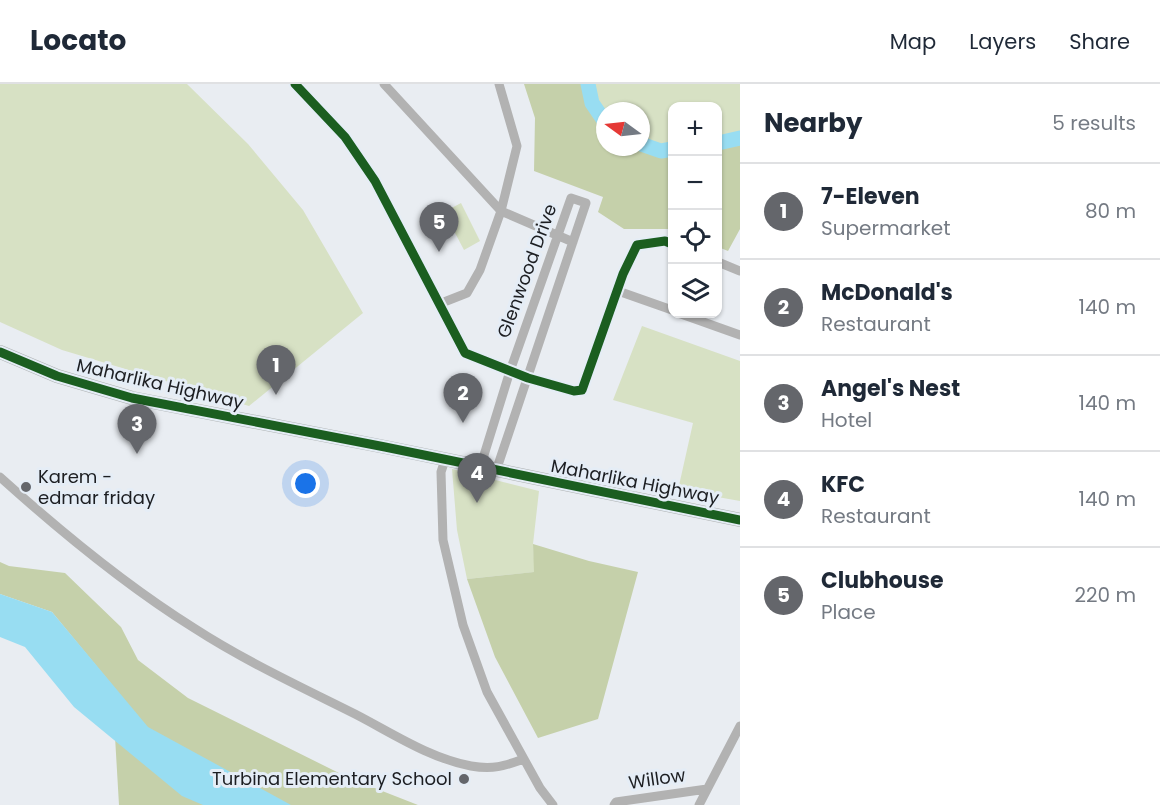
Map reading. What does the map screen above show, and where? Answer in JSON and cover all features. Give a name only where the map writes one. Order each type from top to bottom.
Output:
[{"type":"highway","name":"Maharlika Highway","points":[[0,352],[66,379],[132,398],[740,520]]},
{"type":"street","points":[[295,84],[345,137],[375,181],[465,353],[528,378],[574,391],[582,390],[623,274],[638,245],[668,242]]},
{"type":"street","points":[[384,84],[501,211],[573,242]]},
{"type":"street","points":[[439,304],[467,293],[480,270],[501,211],[517,146],[499,84]]},
{"type":"street","name":"Glenwood Drive","points":[[480,468],[510,371],[571,198],[586,203],[496,471]]},
{"type":"street","points":[[722,264],[740,271]]},
{"type":"street","points":[[618,291],[668,309]]},
{"type":"street","points":[[692,318],[740,335]]},
{"type":"street","points":[[445,460],[441,472],[443,540],[463,625],[487,692],[540,788],[553,805]]},
{"type":"street","points":[[0,477],[135,588],[194,628],[258,664],[430,753],[470,766],[498,768],[524,759]]},
{"type":"street","points":[[699,805],[740,726]]},
{"type":"street","name":"Willow","points":[[614,805],[616,802],[707,789]]},
{"type":"green space","points":[[0,84],[187,84],[248,144],[303,210],[363,313],[249,406],[62,350],[0,322]]},
{"type":"green space","points":[[524,84],[588,84],[592,103],[596,109],[596,156],[650,156],[650,147],[661,151],[668,150],[668,229],[624,229],[598,212],[603,197],[534,171],[535,118]]},
{"type":"green space","points":[[588,84],[740,84],[740,138],[722,142],[722,102],[668,102],[668,150],[661,151],[650,147],[650,102],[596,102],[596,109],[592,103]]},
{"type":"green space","points":[[740,138],[740,229],[728,251],[722,249],[722,142]]},
{"type":"green space","points":[[461,203],[480,241],[464,250],[444,212]]},
{"type":"green space","points":[[642,326],[740,361],[740,501],[678,490],[693,423],[613,400]]},
{"type":"green space","points":[[452,469],[539,491],[533,544],[535,572],[467,579],[457,530]]},
{"type":"green space","points":[[533,544],[589,561],[638,572],[598,719],[538,738],[495,657],[467,579],[534,572]]},
{"type":"green space","points":[[0,562],[9,566],[65,573],[121,627],[138,660],[188,698],[349,778],[418,805],[119,805],[112,685],[52,612],[0,594]]},
{"type":"water","points":[[0,594],[52,612],[148,727],[291,805],[203,805],[182,796],[74,707],[25,647],[0,637]]},
{"type":"waterway","points":[[588,84],[592,103],[596,109]]},
{"type":"waterway","points":[[722,142],[740,138]]},
{"type":"waterway","points":[[650,147],[661,151],[668,150]]},
{"type":"cycle path","points":[[295,84],[345,137],[375,181],[465,353],[528,378],[574,391],[582,390],[623,274],[637,245],[668,242]]},
{"type":"cycle path","points":[[0,352],[57,376],[132,398],[740,520]]},
{"type":"place","name":"Clubhouse","points":[[439,252]]},
{"type":"place","name":"7-Eleven","points":[[276,395]]},
{"type":"place","name":"McDonald's","points":[[463,423]]},
{"type":"place","name":"Angel's Nest","points":[[137,454]]},
{"type":"place","name":"Karem - edmar friday","points":[[26,487]]},
{"type":"place","name":"KFC","points":[[477,503]]},
{"type":"place","name":"Turbina Elementary School","points":[[464,779]]}]
